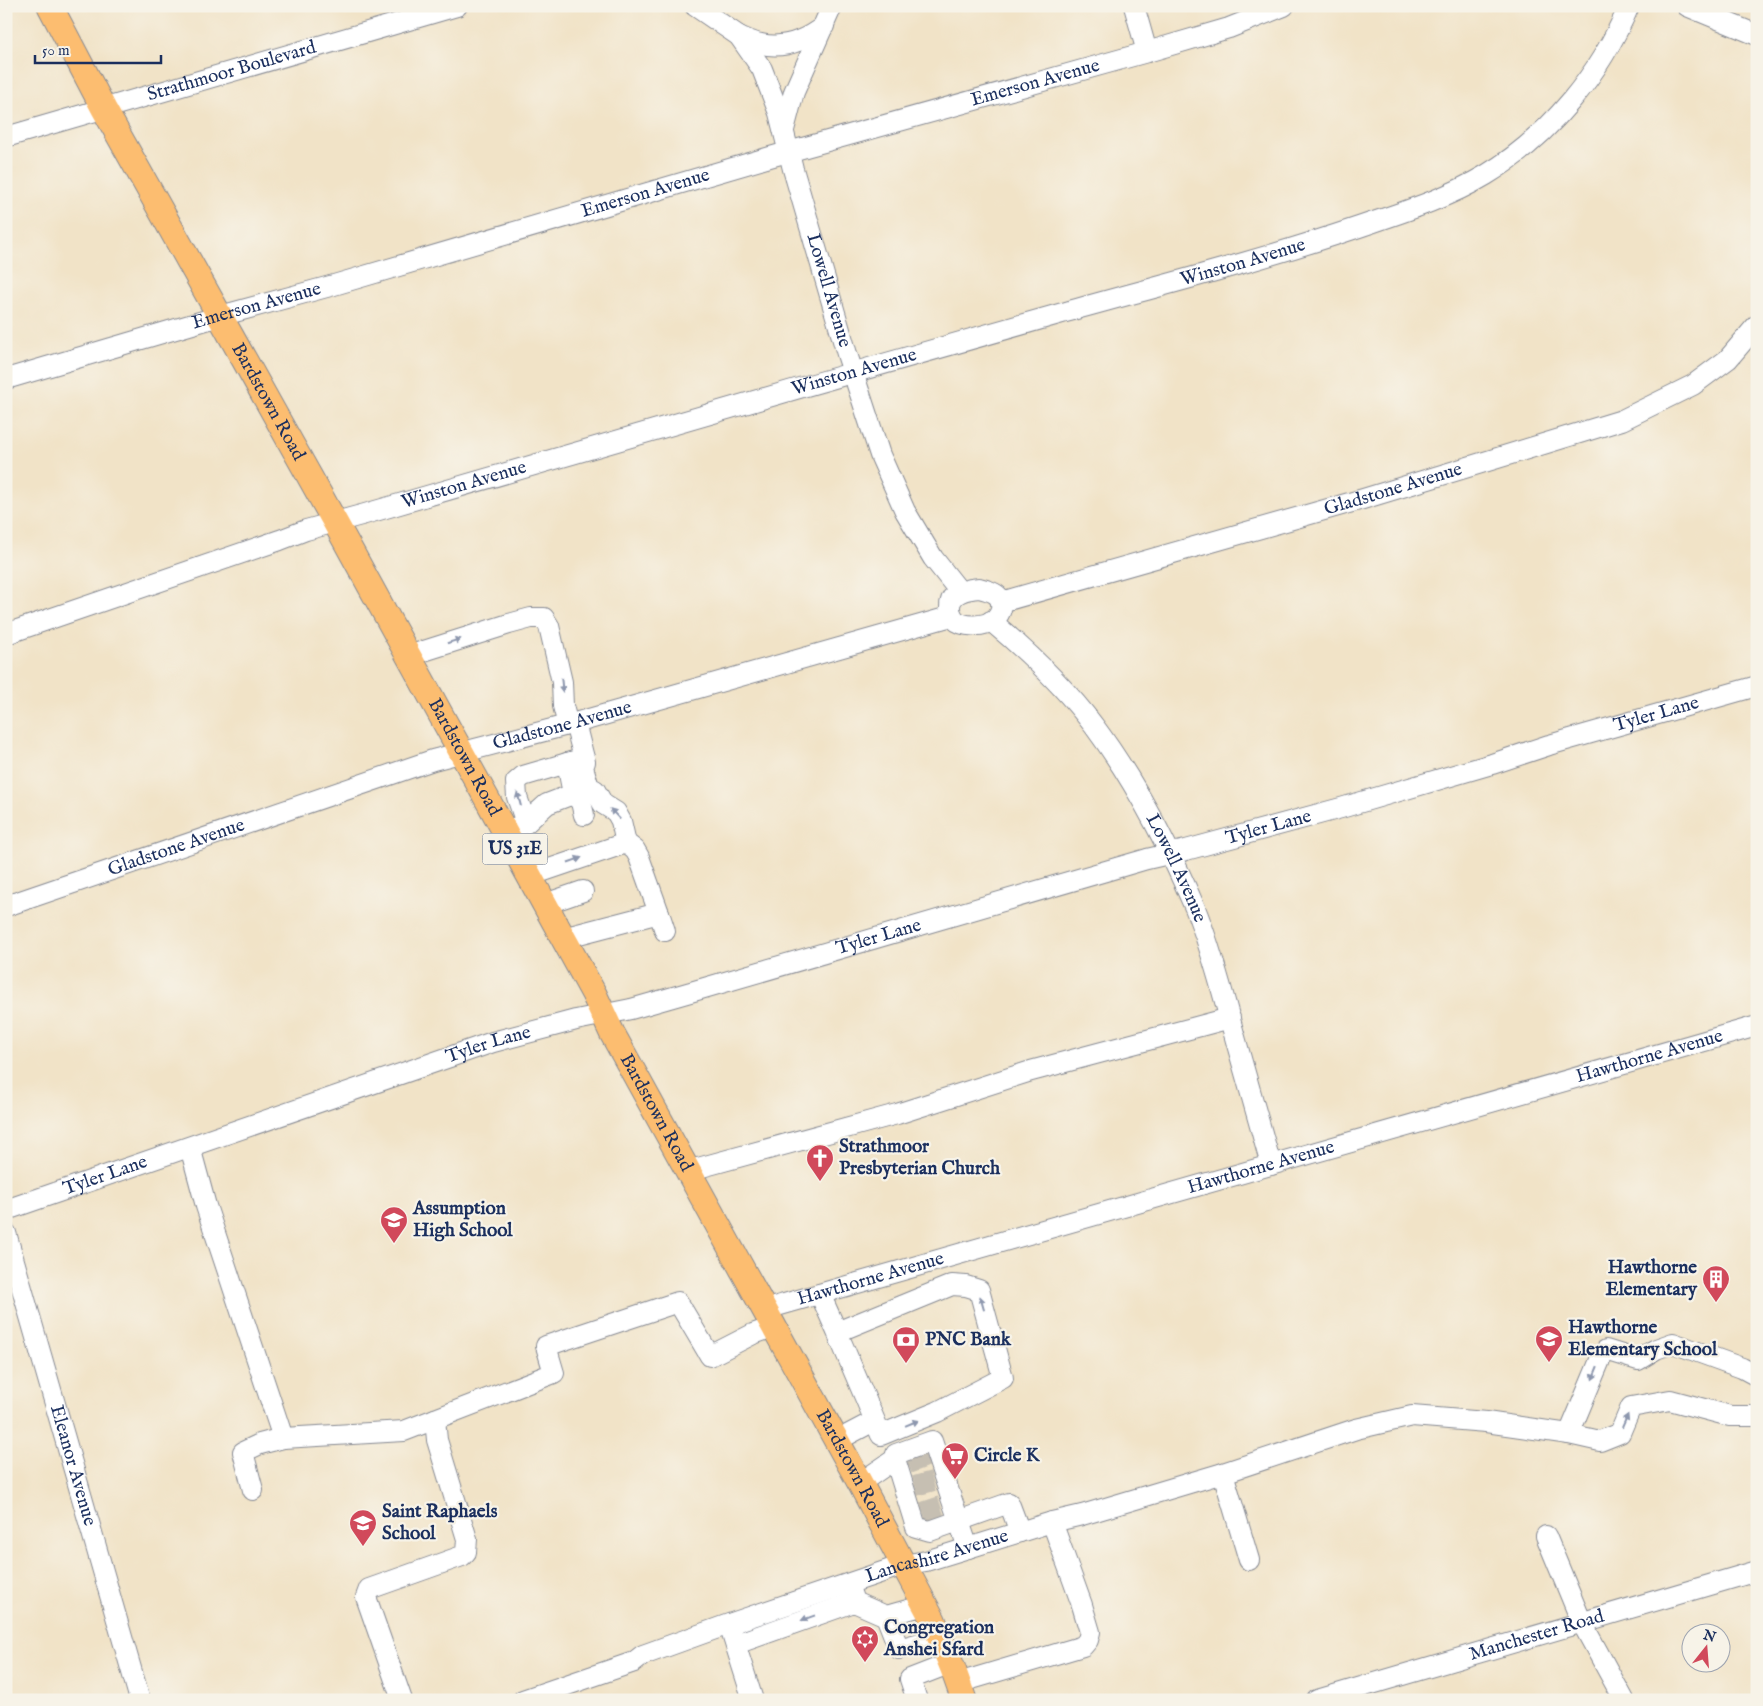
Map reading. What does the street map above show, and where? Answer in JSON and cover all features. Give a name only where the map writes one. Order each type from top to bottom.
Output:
[{"type":"main road","name":"Bardstown Road","points":[[50,6],[104,109],[461,752],[516,828],[529,876],[687,1171],[860,1483],[902,1566],[925,1605],[940,1637],[957,1682]]},
{"type":"street","name":"Strathmoor Boulevard","points":[[6,136],[457,6]]},
{"type":"street","name":"Lowell Avenue","points":[[695,6],[739,36],[761,44],[780,45],[796,42],[807,38],[824,26]]},
{"type":"street","points":[[786,142],[794,92],[832,6]]},
{"type":"street","points":[[1134,6],[1148,52]]},
{"type":"street","name":"Emerson Avenue","points":[[6,379],[220,316],[334,285],[786,142],[1148,52],[1229,28],[1284,6]]},
{"type":"street","name":"Winston Avenue","points":[[6,634],[306,530],[853,372],[1291,250],[1422,205],[1482,177],[1511,158],[1546,128],[1590,76],[1612,44],[1629,6]]},
{"type":"street","points":[[1686,6],[1757,35]]},
{"type":"street","name":"Lowell Avenue","points":[[739,36],[762,69],[772,94],[853,372],[880,455],[898,495],[933,558],[960,592]]},
{"type":"street","name":"Gladstone Avenue","points":[[1001,602],[1363,499],[1622,420],[1693,385],[1728,359],[1757,325]]},
{"type":"street","points":[[969,589],[990,590],[996,593],[1001,602],[1000,613],[991,621],[981,624],[970,625],[959,622],[952,616],[950,610],[953,598],[960,592],[969,589]]},
{"type":"street","name":"Gladstone Avenue","points":[[6,906],[461,752],[572,724],[952,616]]},
{"type":"street","points":[[408,656],[509,624],[531,618],[544,618],[548,626],[562,682],[563,706],[572,724],[579,761],[573,794]]},
{"type":"street","name":"Lowell Avenue","points":[[991,621],[1010,636],[1060,686],[1093,724],[1120,763],[1148,812],[1195,909],[1218,977],[1270,1165]]},
{"type":"street","name":"Tyler Lane","points":[[6,1210],[493,1042],[694,991],[1169,853],[1341,808],[1492,764],[1549,745],[1757,686]]},
{"type":"street","points":[[563,938],[662,922],[639,857],[635,850],[626,843],[621,820],[616,812],[603,804],[595,790],[589,787],[583,767],[579,761]]},
{"type":"street","points":[[516,828],[516,782],[523,776],[579,761]]},
{"type":"street","points":[[516,828],[547,804],[573,794]]},
{"type":"street","points":[[573,794],[581,802],[584,815]]},
{"type":"street","points":[[529,876],[626,843]]},
{"type":"street","points":[[545,904],[583,891]]},
{"type":"street","points":[[687,1171],[897,1114],[1031,1072],[1230,1018]]},
{"type":"street","name":"Hawthorne Avenue","points":[[435,1419],[554,1373],[546,1346],[678,1302],[710,1356],[753,1334],[768,1318],[820,1294],[1757,1026]]},
{"type":"street","points":[[190,1147],[206,1206],[283,1438]]},
{"type":"street","name":"Eleanor Avenue","points":[[6,1233],[140,1700]]},
{"type":"street","points":[[921,1265],[931,1294]]},
{"type":"street","points":[[820,1294],[881,1435],[937,1412],[1003,1378],[979,1290],[966,1286],[952,1285],[837,1332]]},
{"type":"street","points":[[1569,1434],[1606,1350],[1638,1360],[1656,1349],[1673,1343],[1742,1368],[1757,1376]]},
{"type":"street","name":"Lancashire Avenue","points":[[523,1700],[634,1662],[642,1656],[729,1624],[851,1593],[902,1566],[926,1561],[1052,1522],[1082,1515],[1223,1473],[1356,1429],[1412,1416],[1486,1422],[1569,1434],[1600,1441],[1620,1433],[1631,1407],[1670,1400],[1730,1416],[1757,1416]]},
{"type":"street","points":[[253,1490],[243,1452],[260,1444],[283,1438],[404,1431],[435,1419],[437,1440],[467,1540],[466,1552],[462,1556],[369,1589],[366,1597],[402,1700]]},
{"type":"street","points":[[836,1441],[874,1421]]},
{"type":"street","points":[[860,1483],[912,1460]]},
{"type":"street","points":[[912,1460],[924,1483],[933,1512],[968,1548]]},
{"type":"street","points":[[912,1460],[924,1483],[933,1512]]},
{"type":"street","points":[[1223,1473],[1249,1560]]},
{"type":"street","points":[[885,1533],[933,1512],[1009,1503],[1020,1532]]},
{"type":"street","points":[[917,1700],[910,1679],[957,1682],[1083,1646],[1088,1640],[1090,1632],[1082,1605],[1052,1522]]},
{"type":"street","points":[[1546,1536],[1582,1623],[1624,1700]]},
{"type":"street","name":"Manchester Road","points":[[1317,1700],[1559,1628],[1757,1572]]},
{"type":"street","points":[[736,1644],[851,1593],[886,1616],[899,1649],[940,1637]]},
{"type":"street","points":[[886,1616],[925,1605]]},
{"type":"street","points":[[729,1624],[752,1700]]},
{"type":"tunnel","points":[[908,1464],[926,1457]]},
{"type":"tunnel","points":[[915,1486],[933,1481]]},
{"type":"tunnel","points":[[923,1512],[941,1506]]},
{"type":"place","name":"Strathmoor Presbyterian Church","points":[[820,1182]]},
{"type":"place","name":"Assumption High School","points":[[394,1244]]},
{"type":"place","name":"Hawthorne Elementary","points":[[1716,1303]]},
{"type":"place","name":"Hawthorne Elementary School","points":[[1549,1363]]},
{"type":"place","name":"PNC Bank","points":[[906,1364]]},
{"type":"place","name":"Circle K","points":[[955,1480]]},
{"type":"place","name":"Saint Raphaels School","points":[[363,1547]]},
{"type":"place","name":"Congregation Anshei Sfard","points":[[865,1663]]}]
